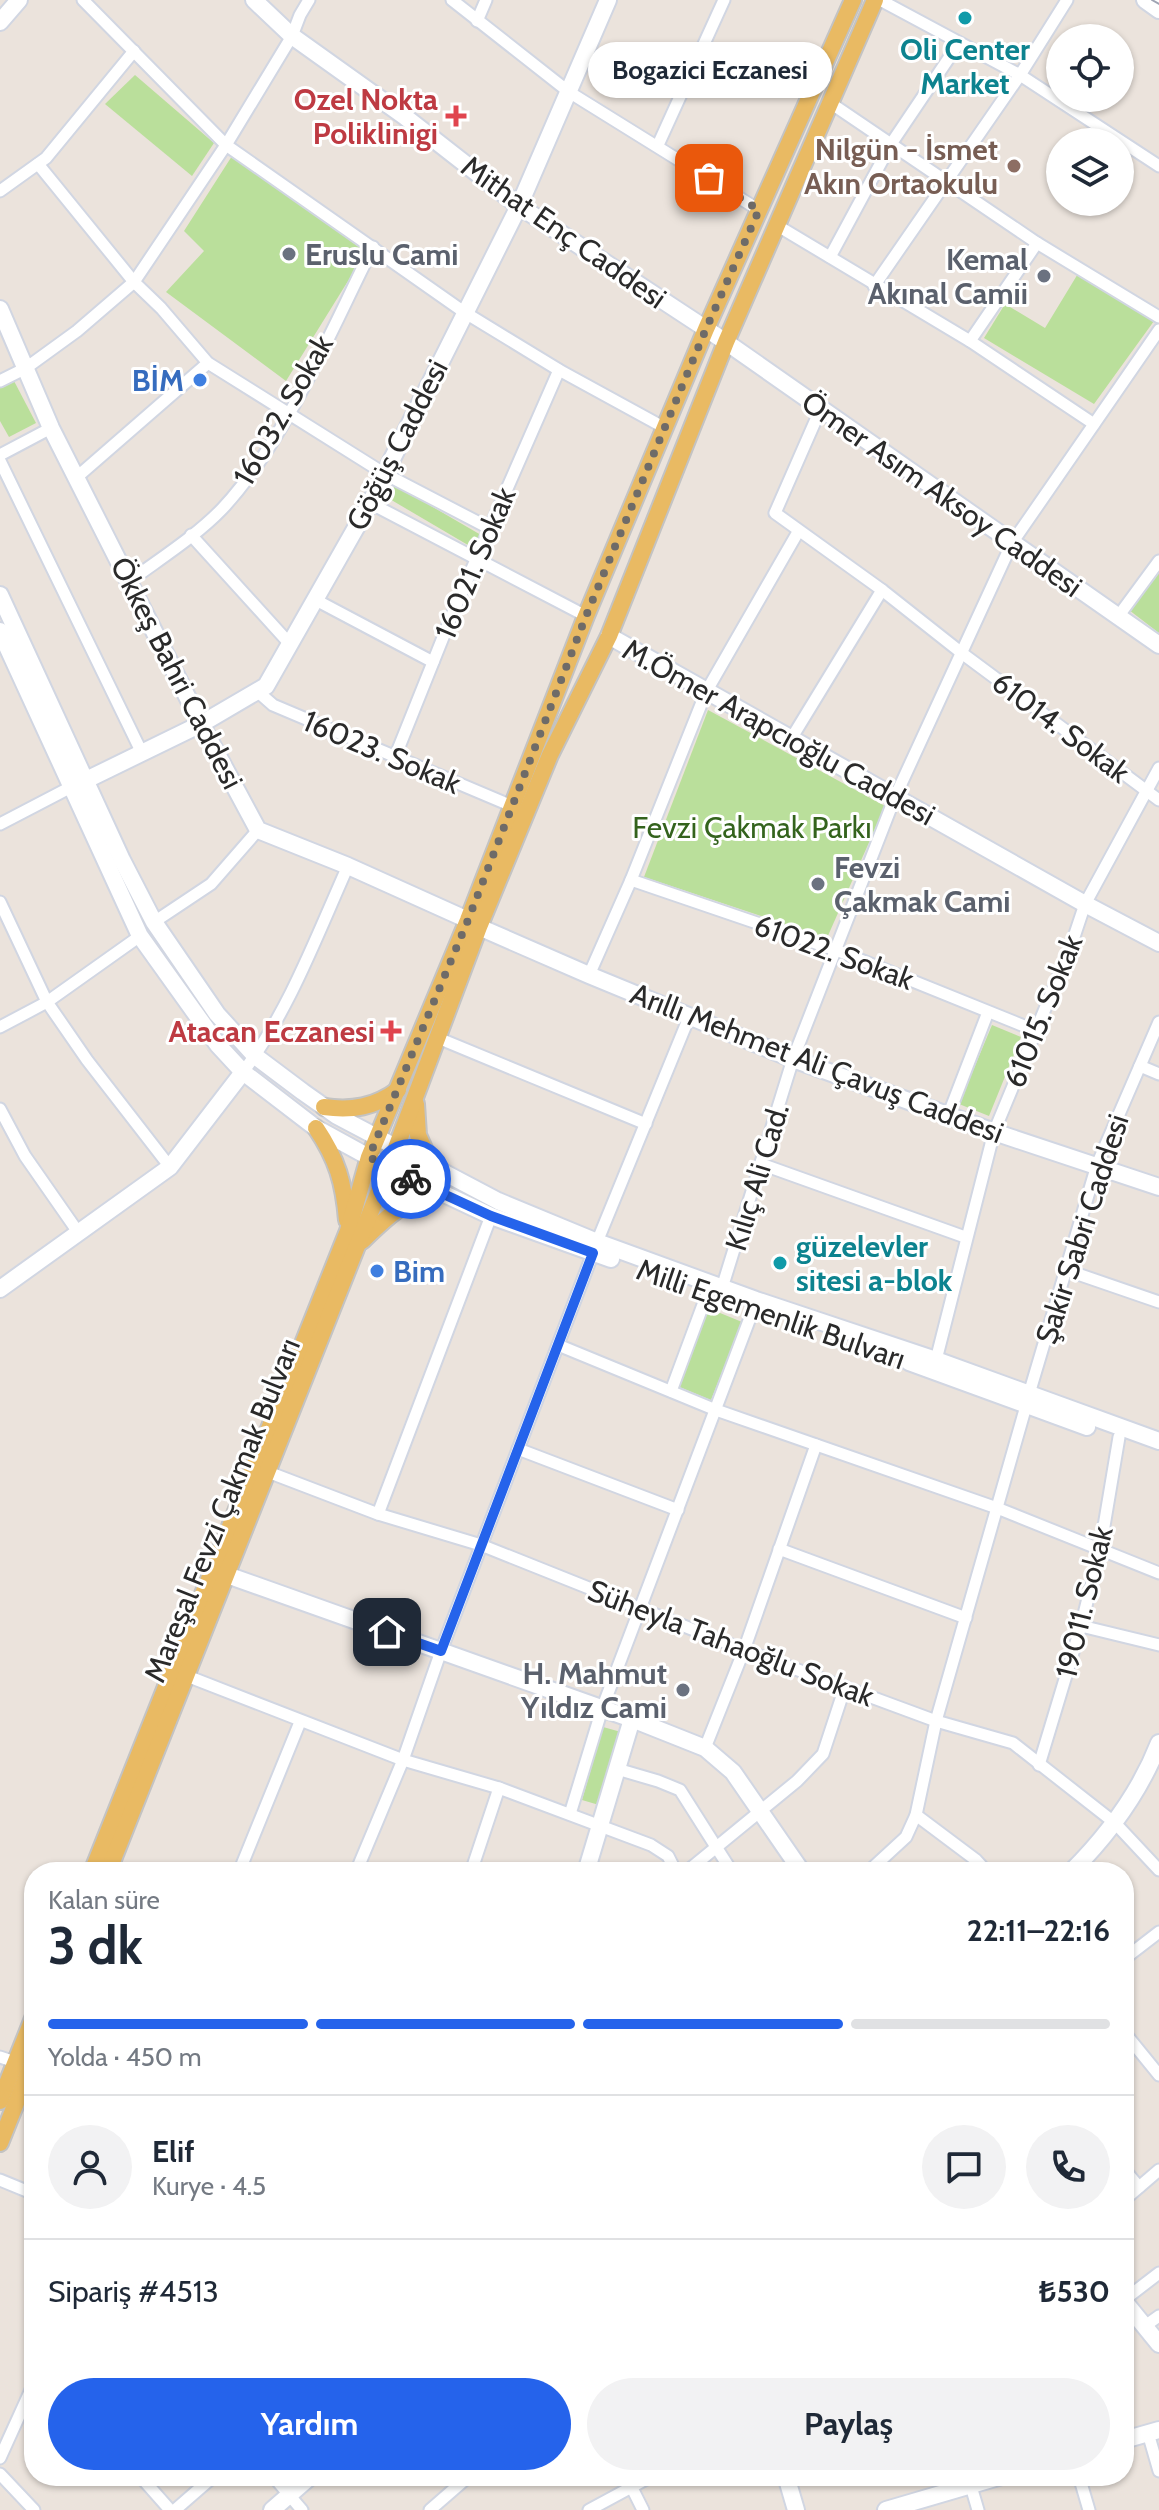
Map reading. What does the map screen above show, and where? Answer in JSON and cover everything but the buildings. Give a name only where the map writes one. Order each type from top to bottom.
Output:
[{"type":"main road","points":[[474,923],[512,806],[586,616],[706,329],[853,0]]},
{"type":"main road","points":[[96,1862],[353,1238],[369,1157],[550,755],[609,636],[726,342],[829,102],[878,0]]},
{"type":"main road","name":"Mareşal Fevzi Çakmak Bulvarı","points":[[112,1862],[268,1472],[353,1238],[396,1148],[416,1097],[474,923]]},
{"type":"main road","points":[[324,1107],[341,1109],[380,1103],[399,1089]]},
{"type":"main road","points":[[416,1097],[418,1135],[432,1167]]},
{"type":"main road","points":[[316,1128],[327,1145],[345,1188],[353,1238]]},
{"type":"main road","points":[[353,1238],[413,1199],[438,1191]]},
{"type":"main road","points":[[0,2101],[22,2065]]},
{"type":"main road","points":[[0,2143],[22,2065]]},
{"type":"street","points":[[0,22],[19,0]]},
{"type":"street","points":[[83,0],[226,145],[464,312],[559,370],[665,428]]},
{"type":"street","name":"Mithat Enç Caddesi","points":[[254,0],[292,36],[404,116],[519,206],[726,342]]},
{"type":"street","points":[[0,381],[26,368],[77,331],[134,282],[226,145],[292,36],[309,0]]},
{"type":"street","points":[[452,0],[569,92],[759,210]]},
{"type":"street","points":[[477,21],[486,0]]},
{"type":"street","name":"Göğüş Caddesi","points":[[79,783],[201,724],[266,686],[370,503],[519,206],[608,0]]},
{"type":"street","points":[[658,145],[724,0]]},
{"type":"street","points":[[878,0],[1020,75],[1159,166]]},
{"type":"street","points":[[874,286],[1020,75],[1067,0]]},
{"type":"street","points":[[1145,0],[1159,10]]},
{"type":"street","points":[[830,257],[891,144],[959,43]]},
{"type":"street","points":[[0,191],[46,158],[134,51]]},
{"type":"street","points":[[829,102],[1037,243],[1159,317]]},
{"type":"street","points":[[38,164],[134,282],[208,363],[385,474],[489,528]]},
{"type":"street","points":[[778,226],[970,341],[1094,424]]},
{"type":"street","points":[[970,341],[1037,243]]},
{"type":"street","name":"16032. Sokak","points":[[130,581],[221,510],[251,475],[289,413],[373,247]]},
{"type":"street","name":"Ökkeş Bahri Caddesi","points":[[0,309],[51,428],[258,830]]},
{"type":"street","name":"Kılıç Ali Cad.","points":[[671,1391],[714,1291],[761,1164],[793,1059],[895,797],[1012,543],[1159,330]]},
{"type":"street","name":"Ömer Asım Aksoy Caddesi","points":[[726,342],[1159,645]]},
{"type":"street","points":[[77,477],[208,363]]},
{"type":"street","name":"16021. Sokak","points":[[395,757],[489,528],[559,370]]},
{"type":"street","points":[[589,975],[631,880],[706,692],[798,532],[775,513],[821,408]]},
{"type":"street","points":[[0,455],[51,428]]},
{"type":"street","points":[[0,461],[142,753]]},
{"type":"street","points":[[370,503],[586,616]]},
{"type":"street","name":"61014. Sokak","points":[[798,532],[882,590],[1159,800]]},
{"type":"street","points":[[191,535],[289,643]]},
{"type":"street","points":[[1117,618],[1159,561]]},
{"type":"street","points":[[791,739],[882,590]]},
{"type":"street","points":[[0,595],[79,783]]},
{"type":"street","points":[[314,599],[433,662]]},
{"type":"street","points":[[0,631],[79,783]]},
{"type":"street","name":"M.Ömer Arapcıoğlu Caddesi","points":[[609,636],[1159,943]]},
{"type":"street","name":"16023. Sokak","points":[[257,691],[273,705],[512,806]]},
{"type":"street","name":"61015. Sokak","points":[[936,1360],[994,1132],[1071,946],[1085,904],[1159,768]]},
{"type":"street","points":[[0,824],[79,783]]},
{"type":"street","name":"Milli Egemenlik Bulvarı","points":[[79,783],[154,922],[217,1014],[255,1056],[324,1107],[396,1148],[595,1247]]},
{"type":"street","name":"Milli Egemenlik Bulvarı","points":[[79,783],[140,936],[218,1045],[243,1072],[316,1128],[387,1167],[491,1216],[595,1247],[714,1291],[936,1360],[1027,1400],[1159,1450]]},
{"type":"street","points":[[154,922],[211,884],[258,830],[348,866],[474,923]]},
{"type":"street","points":[[0,1289],[170,1167],[255,1056],[292,989],[348,866]]},
{"type":"street","name":"61022. Sokak","points":[[631,880],[836,950],[1034,1030]]},
{"type":"street","points":[[0,902],[47,1002],[87,1060],[170,1167]]},
{"type":"street","name":"Arıllı Mehmet Ali Çavuş Caddesi","points":[[474,923],[589,975],[793,1059],[948,1116],[1159,1187]]},
{"type":"street","points":[[0,1027],[47,1002],[140,936]]},
{"type":"street","points":[[948,1116],[988,1012]]},
{"type":"street","points":[[360,1862],[403,1760],[441,1651],[595,1247],[690,1015]]},
{"type":"street","name":"Şakir Sabri Caddesi","points":[[916,1815],[936,1721],[1097,1165],[1159,1022]]},
{"type":"street","points":[[438,1038],[646,1124]]},
{"type":"street","points":[[1140,1066],[1159,1074]]},
{"type":"street","points":[[0,1109],[25,1156],[78,1232]]},
{"type":"street","points":[[761,1164],[965,1237]]},
{"type":"street","points":[[378,1514],[491,1216]]},
{"type":"street","points":[[1066,1270],[1159,1302]]},
{"type":"street","name":"Milli Egemenlik Bulvarı","points":[[714,1291],[753,1310],[1159,1441]]},
{"type":"street","points":[[570,1814],[602,1709],[753,1310]]},
{"type":"street","points":[[558,1345],[716,1410],[997,1508],[1159,1573]]},
{"type":"street","name":"19011. Sokak","points":[[1039,1765],[1081,1626],[1100,1550],[1119,1437]]},
{"type":"street","points":[[705,1748],[744,1650],[816,1445]]},
{"type":"street","points":[[518,1449],[678,1510]]},
{"type":"street","name":"Süheyla Tahaoğlu Sokak","points":[[268,1472],[378,1514],[481,1545],[744,1650],[936,1721],[1013,1743],[1115,1823],[1159,1870]]},
{"type":"street","points":[[779,1549],[966,1618]]},
{"type":"street","points":[[227,1575],[632,1719],[705,1748],[733,1772],[795,1862]]},
{"type":"street","points":[[1081,1626],[1159,1645]]},
{"type":"street","points":[[187,1676],[403,1760],[499,1788],[600,1825],[651,1845],[668,1856],[671,1862]]},
{"type":"street","points":[[698,1862],[797,1781],[823,1754],[845,1687]]},
{"type":"street","points":[[589,1862],[632,1719]]},
{"type":"street","points":[[243,1862],[300,1722]]},
{"type":"street","points":[[1080,1862],[1115,1823],[1159,1743]]},
{"type":"street","points":[[617,1769],[680,1790],[725,1862]]},
{"type":"street","points":[[474,1862],[499,1788]]},
{"type":"street","points":[[879,1862],[906,1837],[916,1815],[978,1862]]},
{"type":"street","points":[[1134,1951],[1159,1932]]},
{"type":"street","points":[[1134,2044],[1159,2075]]},
{"type":"street","points":[[1134,2191],[1159,2170]]},
{"type":"street","points":[[0,2180],[24,2190]]},
{"type":"street","points":[[1134,2181],[1139,2187]]},
{"type":"street","points":[[1134,2292],[1159,2273]]},
{"type":"street","points":[[1134,2312],[1159,2344]]},
{"type":"street","points":[[1145,2326],[1159,2316]]},
{"type":"street","points":[[0,2458],[24,2405]]},
{"type":"street","points":[[1134,2437],[1154,2431],[1159,2471]]},
{"type":"street","points":[[0,2474],[34,2510]]},
{"type":"street","points":[[149,2486],[172,2510],[202,2486]]},
{"type":"street","points":[[281,2486],[302,2510]]},
{"type":"street","points":[[272,2510],[299,2486]]},
{"type":"street","points":[[430,2510],[458,2486]]},
{"type":"street","points":[[589,2510],[623,2486]]},
{"type":"street","points":[[631,2486],[643,2510]]},
{"type":"street","points":[[789,2486],[796,2510]]},
{"type":"street","points":[[886,2510],[953,2486]]},
{"type":"street","points":[[972,2486],[978,2510]]},
{"type":"street","points":[[1082,2486],[1089,2510]]},
{"type":"green space","points":[[135,75],[214,143],[192,176],[105,104]]},
{"type":"green space","points":[[232,156],[366,252],[286,381],[166,292],[204,251],[184,231]]},
{"type":"green space","points":[[1079,272],[1154,321],[1094,404],[984,338],[1005,304],[1045,328]]},
{"type":"green space","points":[[14,381],[36,423],[9,437],[0,421],[0,388]]},
{"type":"green space","points":[[395,485],[481,535],[473,548],[388,498]]},
{"type":"green space","points":[[1159,569],[1159,633],[1129,610]]},
{"type":"green space","name":"Fevzi Çakmak Parkı","points":[[708,710],[885,806],[827,938],[644,877]]},
{"type":"green space","points":[[992,1025],[1021,1037],[989,1116],[959,1104]]},
{"type":"green space","points":[[708,1308],[742,1322],[711,1400],[677,1386]]},
{"type":"green space","points":[[603,1727],[621,1732],[599,1805],[582,1800]]},
{"type":"tram line","points":[[1152,0],[1159,4]]},
{"type":"way so far","points":[[411,1179],[369,1157],[468,920],[586,616],[759,210],[709,178]]},
{"type":"place","name":"Oli Center Market","points":[[965,18]]},
{"type":"place","name":"Ozel Nokta Poliklinigi","points":[[456,116]]},
{"type":"place","name":"Nilgün - İsmet Akın Ortaokulu","points":[[1014,166]]},
{"type":"place","name":"Bogazici Eczanesi","points":[[709,178]]},
{"type":"place","name":"Eruslu Cami","points":[[289,254]]},
{"type":"place","name":"Kemal Akınal Camii","points":[[1044,276]]},
{"type":"place","name":"BİM","points":[[200,380]]},
{"type":"place","name":"Fevzi Çakmak Cami","points":[[818,884]]},
{"type":"place","name":"Atacan Eczanesi","points":[[391,1031]]},
{"type":"place","name":"güzelevler sitesi a-blok","points":[[780,1263]]},
{"type":"place","name":"Bim","points":[[377,1271]]},
{"type":"place","name":"H. Mahmut Yıldız Cami","points":[[683,1690]]},
{"type":"route","points":[[387,1632],[441,1651],[593,1253],[491,1216],[411,1179]]}]
